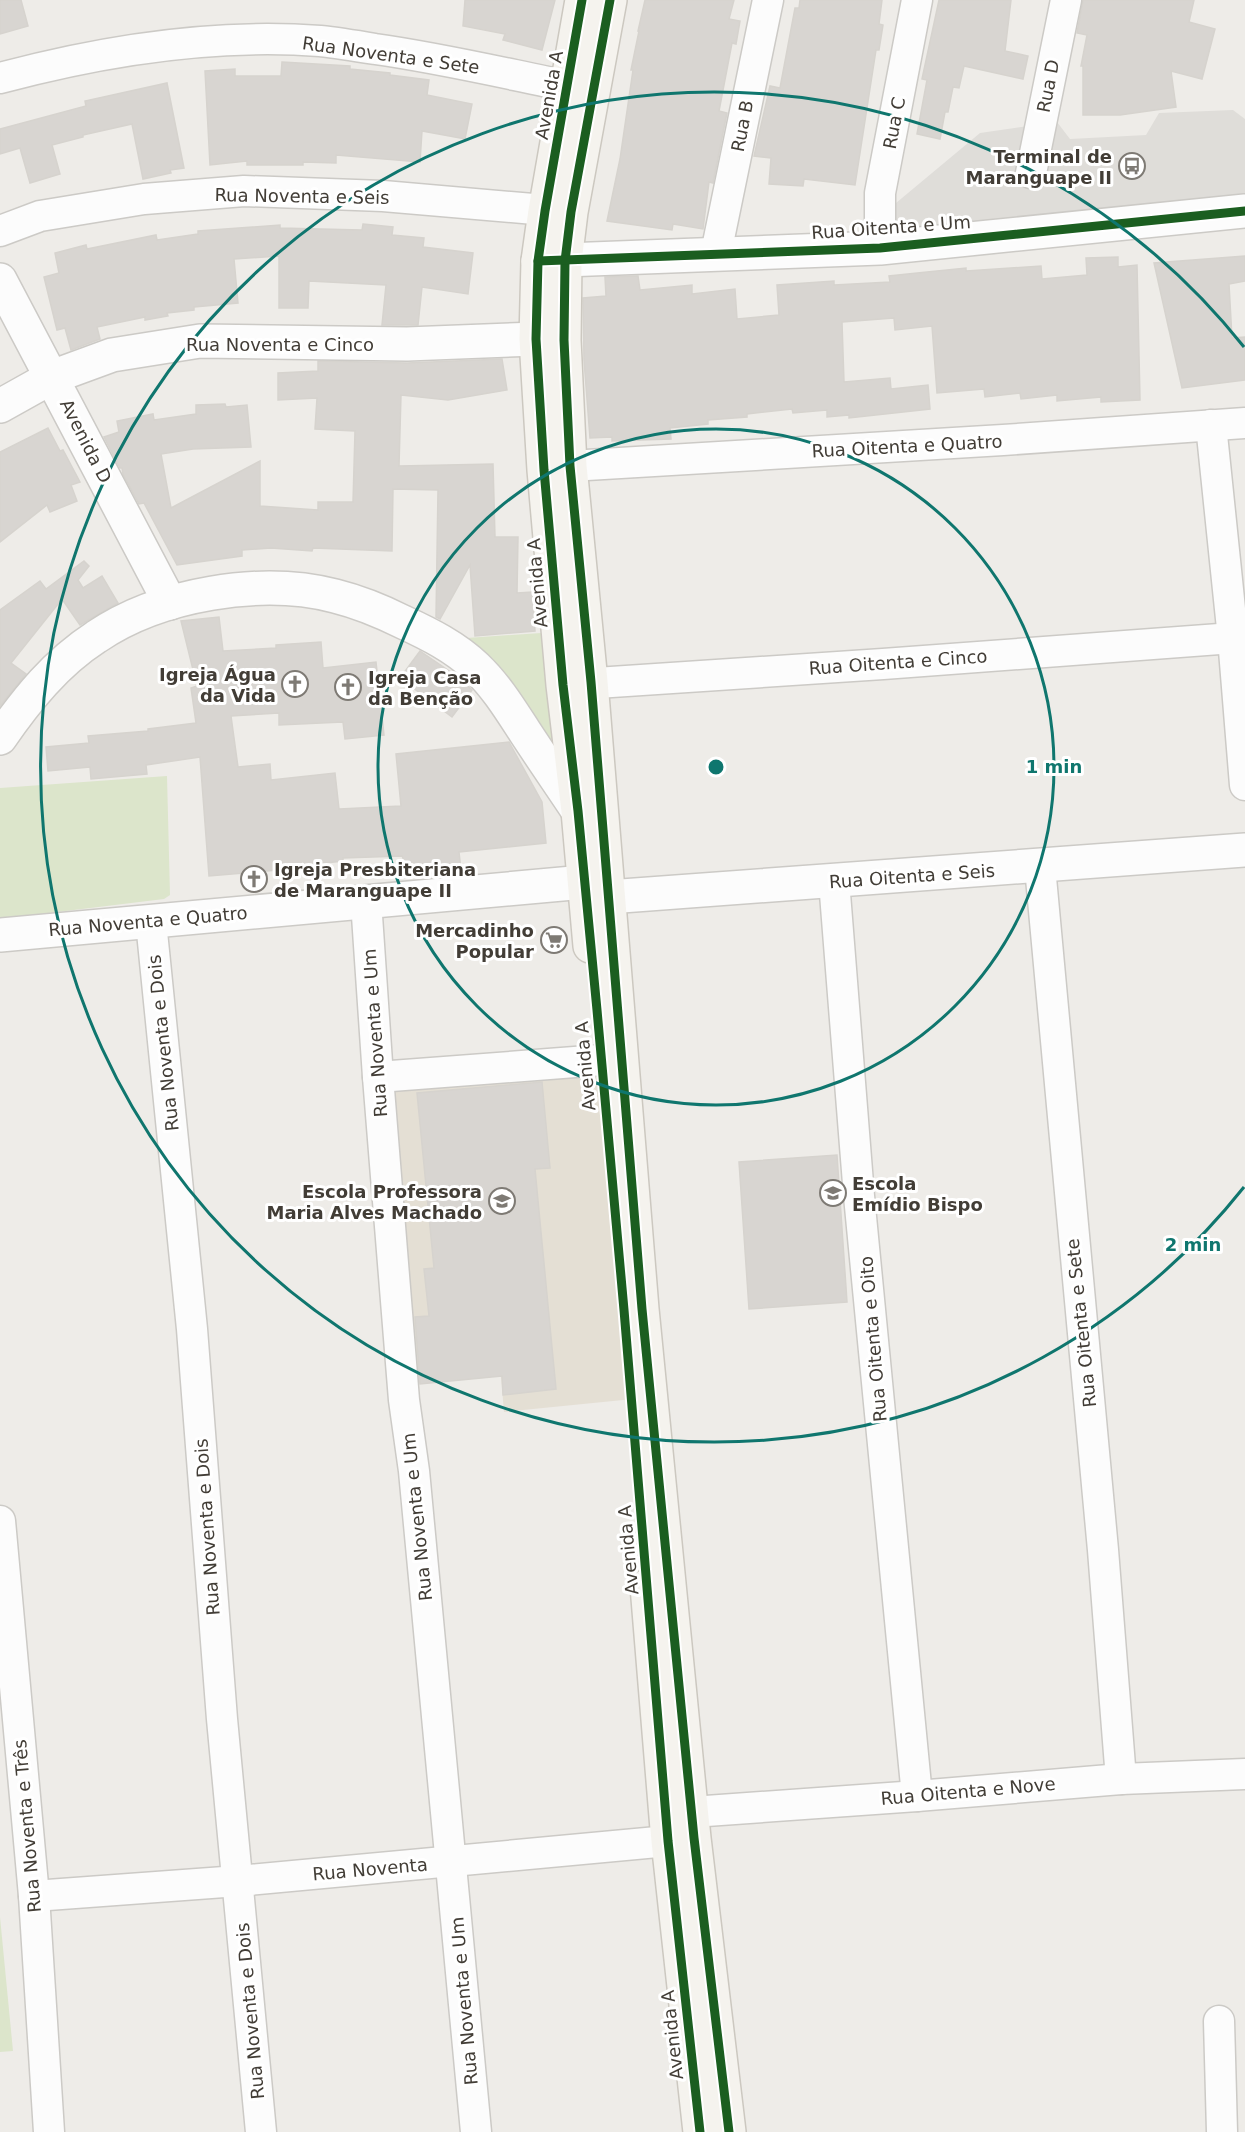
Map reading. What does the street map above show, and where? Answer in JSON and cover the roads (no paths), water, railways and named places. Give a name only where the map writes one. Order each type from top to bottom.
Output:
[{"type":"main road","name":"Avenida A","points":[[582,0],[567,86],[552,261],[536,339],[544,470],[577,684],[596,889],[642,1309],[692,1812],[729,2132]]},
{"type":"main road","name":"Avenida A","points":[[558,212],[610,0]]},
{"type":"main road","name":"Avenida A","points":[[552,261],[564,340],[570,466],[577,684],[578,811],[596,889],[601,1060],[668,1841],[700,2132]]},
{"type":"street","name":"Rua B","points":[[716,253],[768,0]]},
{"type":"street","name":"Rua C","points":[[880,248],[880,193],[917,0]]},
{"type":"street","name":"Rua D","points":[[1031,173],[1066,0]]},
{"type":"street","name":"Rua Noventa e Sete","points":[[0,78],[63,61],[158,45],[250,40],[321,41],[419,55],[567,86]]},
{"type":"street","name":"Rua Noventa e Seis","points":[[0,231],[40,216],[144,199],[244,191],[384,196],[558,212]]},
{"type":"street","name":"Rua Oitenta e Um","points":[[552,261],[880,248],[1245,211]]},
{"type":"street","name":"Avenida D","points":[[0,280],[170,603]]},
{"type":"street","name":"Rua Noventa e Cinco","points":[[0,405],[52,377],[112,355],[200,341],[407,344],[536,339]]},
{"type":"street","name":"Rua Oitenta e Quatro","points":[[570,466],[1245,423]]},
{"type":"street","points":[[1211,425],[1233,638],[1245,785]]},
{"type":"street","points":[[0,738],[22,707],[57,666],[96,636],[135,616],[206,593],[272,588],[333,596],[373,608],[418,628],[451,647],[476,667],[498,691],[578,811]]},
{"type":"street","name":"Rua Oitenta e Cinco","points":[[577,684],[1233,638]]},
{"type":"street","name":"Rua Oitenta e Seis","points":[[596,889],[834,881],[1245,850]]},
{"type":"street","name":"Rua Oitenta e Sete","points":[[1040,867],[1102,1539],[1121,1779]]},
{"type":"street","name":"Rua Oitenta e Oito","points":[[834,881],[860,1208],[917,1796]]},
{"type":"street","name":"Rua Noventa e Quatro","points":[[0,934],[366,901],[596,889]]},
{"type":"street","name":"Rua Noventa e Um","points":[[366,901],[404,1400],[414,1472],[476,2132]]},
{"type":"street","name":"Rua Noventa e Dois","points":[[151,922],[192,1329],[222,1719],[261,2132]]},
{"type":"street","points":[[378,1077],[601,1060]]},
{"type":"street","name":"Rua Noventa e Três","points":[[0,1521],[34,1896],[48,2132]]},
{"type":"street","name":"Rua Oitenta e Nove","points":[[692,1812],[1121,1779],[1245,1774]]},
{"type":"street","points":[[668,1841],[692,1812]]},
{"type":"street","name":"Rua Noventa","points":[[34,1896],[238,1881],[668,1841]]},
{"type":"street","points":[[1219,2020],[1222,2132]]},
{"type":"place","name":"Terminal de Maranguape II","points":[[1132,166]]},
{"type":"place","name":"Igreja Água da Vida","points":[[295,684]]},
{"type":"place","name":"Igreja Casa da Benção","points":[[348,687]]},
{"type":"place","name":"Igreja Presbiteriana de Maranguape II","points":[[254,879]]},
{"type":"place","name":"Mercadinho Popular","points":[[554,940]]},
{"type":"place","name":"Escola Emídio Bispo","points":[[833,1193]]},
{"type":"place","name":"Escola Professora Maria Alves Machado","points":[[502,1201]]}]
